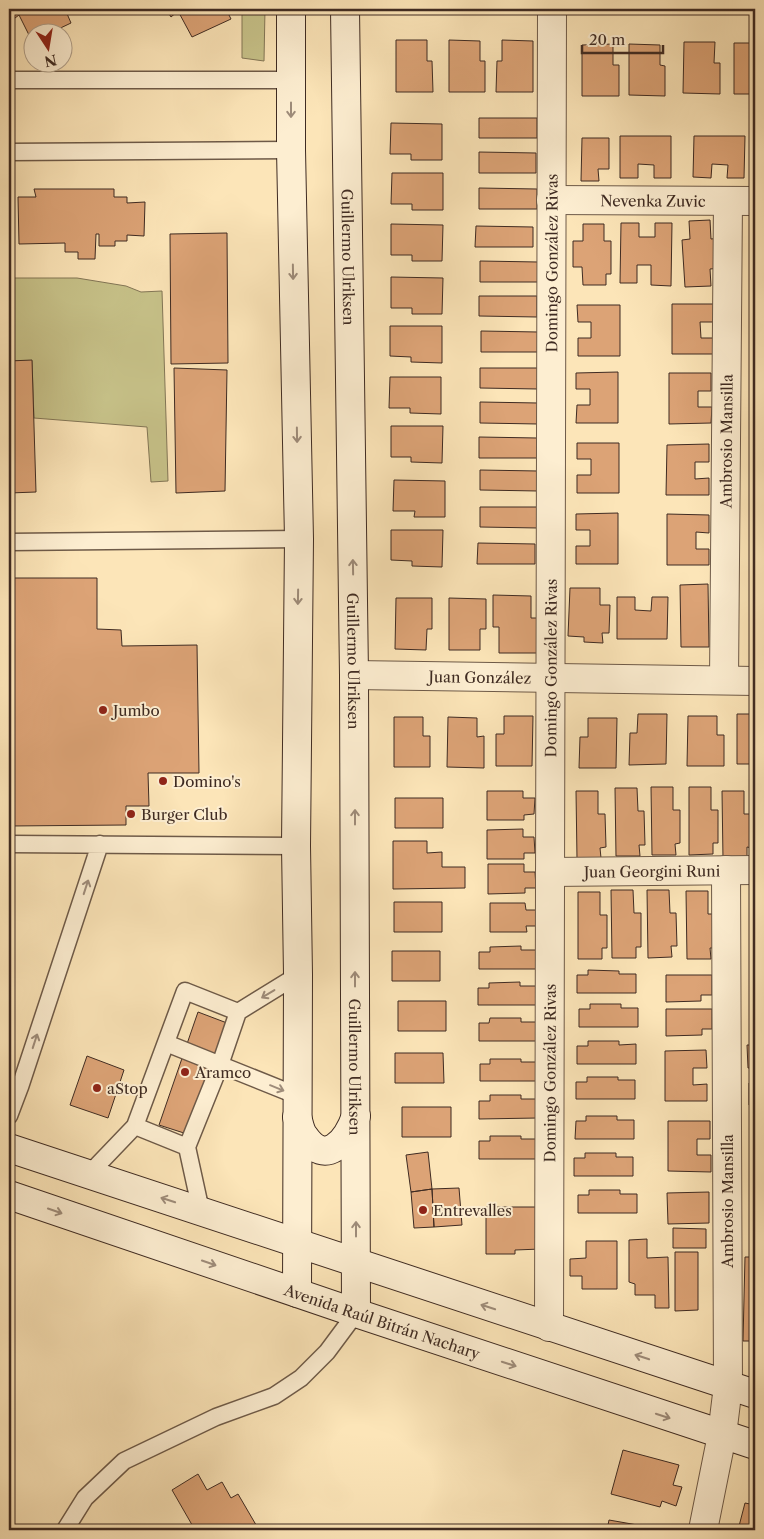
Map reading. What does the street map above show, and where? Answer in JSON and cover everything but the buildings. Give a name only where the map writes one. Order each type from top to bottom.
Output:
[{"type":"main road","points":[[291,9],[291,150],[299,539],[296,846],[298,975],[297,1293]]},
{"type":"main road","name":"Guillermo Ulriksen","points":[[345,9],[354,675],[356,1313]]},
{"type":"main road","name":"Domingo González Rivas","points":[[550,1327],[552,9]]},
{"type":"main road","name":"Nevenka Zuvic","points":[[551,200],[755,201]]},
{"type":"main road","name":"Ambrosio Mansilla","points":[[724,680],[728,201]]},
{"type":"main road","name":"Juan González","points":[[354,675],[755,681]]},
{"type":"main road","name":"Ambrosio Mansilla","points":[[703,1530],[722,1435],[728,1386],[726,870]]},
{"type":"main road","name":"Juan Georgini Runi","points":[[550,872],[755,870]]},
{"type":"main road","points":[[297,1107],[303,1135],[310,1143],[321,1150],[333,1150],[342,1142],[352,1127],[356,1116]]},
{"type":"main road","points":[[9,1148],[755,1394]]},
{"type":"main road","name":"Avenida Raúl Bitrán Nachary","points":[[9,1196],[755,1445]]},
{"type":"lane","points":[[9,80],[291,80]]},
{"type":"lane","points":[[9,152],[291,150]]},
{"type":"lane","points":[[9,542],[299,539]]},
{"type":"lane","points":[[9,844],[296,846]]},
{"type":"lane","points":[[9,1116],[14,1086],[100,844]]},
{"type":"lane","points":[[201,1211],[187,1147],[220,1065],[238,1012],[298,975]]},
{"type":"lane","points":[[89,1174],[135,1126],[185,991],[238,1012]]},
{"type":"lane","points":[[166,1043],[220,1065],[297,1107]]},
{"type":"lane","points":[[135,1126],[187,1147]]},
{"type":"lane","points":[[65,1530],[85,1498],[124,1461],[216,1417],[274,1396],[301,1378],[327,1352],[356,1313]]},
{"type":"shaded area","points":[[242,9],[265,9],[264,61],[242,58]]},
{"type":"shaded area","points":[[9,278],[77,278],[126,286],[141,292],[162,291],[168,481],[151,482],[147,427],[34,418],[32,361],[9,361]]},
{"type":"place","name":"Jumbo","points":[[103,710]]},
{"type":"place","name":"Domino's","points":[[163,781]]},
{"type":"place","name":"Burger Club","points":[[131,814]]},
{"type":"place","name":"Aramco","points":[[185,1072]]},
{"type":"place","name":"aStop","points":[[97,1088]]},
{"type":"place","name":"Entrevalles","points":[[423,1210]]}]
